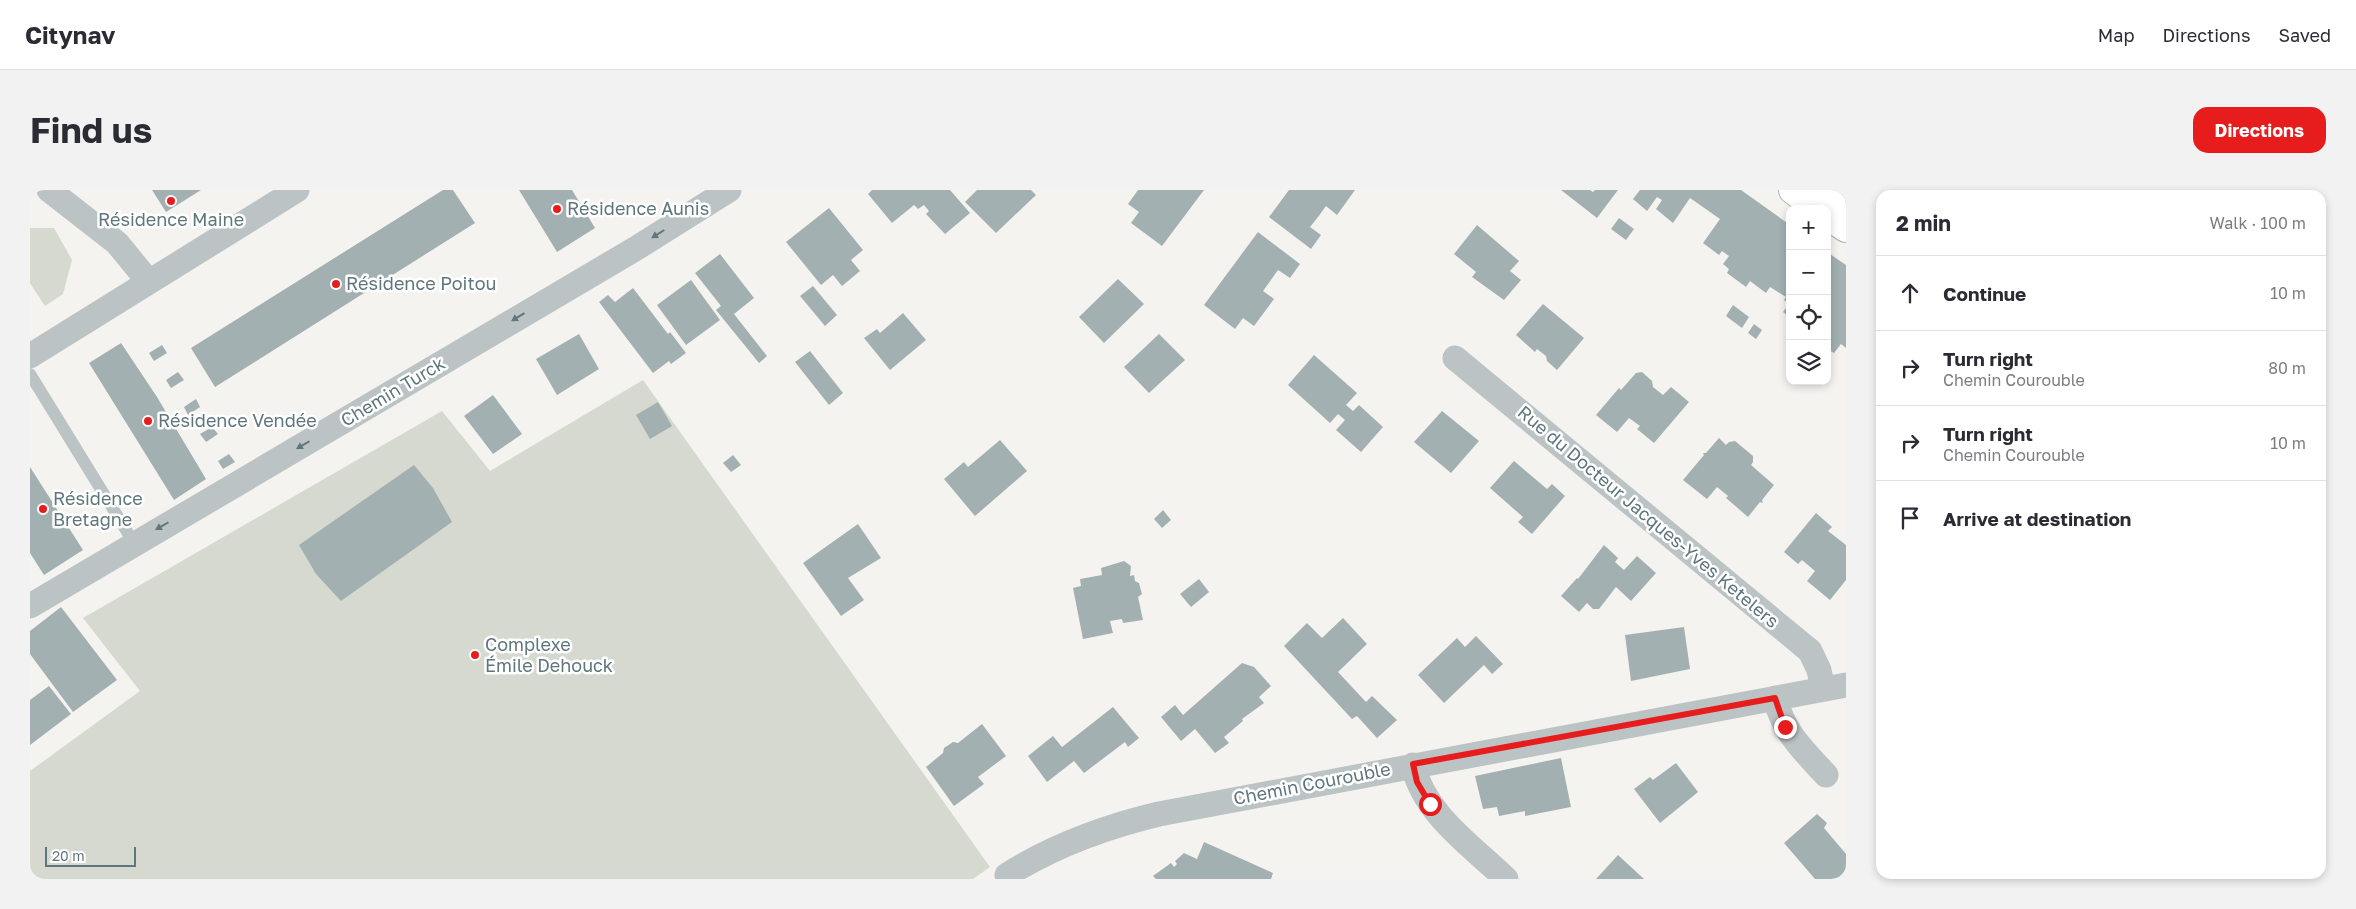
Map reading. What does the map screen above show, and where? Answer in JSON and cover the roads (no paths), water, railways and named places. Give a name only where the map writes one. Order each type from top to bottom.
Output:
[{"type":"main road","points":[[1793,190],[1814,205]]},
{"type":"main road","points":[[1829,190],[1846,202]]},
{"type":"main road","points":[[1831,218],[1846,228]]},
{"type":"street","points":[[48,190],[117,242],[149,282]]},
{"type":"street","points":[[30,356],[297,190]]},
{"type":"street","name":"Chemin Turck","points":[[30,606],[134,542],[635,249],[729,190]]},
{"type":"street","name":"Rue du Docteur Jacques-Yves Ketelers","points":[[1455,358],[1810,652],[1835,687]]},
{"type":"street","name":"Chemin Courouble","points":[[1007,875],[1049,850],[1072,840],[1140,818],[1413,764],[1835,687]]},
{"type":"street","points":[[1775,698],[1779,715],[1791,738],[1826,775]]},
{"type":"street","points":[[1413,764],[1417,782],[1434,810],[1506,879]]},
{"type":"lane","points":[[30,374],[134,542]]},
{"type":"place","name":"Résidence Maine","points":[[171,201]]},
{"type":"place","name":"Résidence Aunis","points":[[557,209]]},
{"type":"place","name":"Résidence Poitou","points":[[336,284]]},
{"type":"place","name":"Résidence Vendée","points":[[148,421]]},
{"type":"place","name":"Résidence Bretagne","points":[[43,509]]},
{"type":"place","name":"Complexe Émile Dehouck","points":[[475,655]]}]
